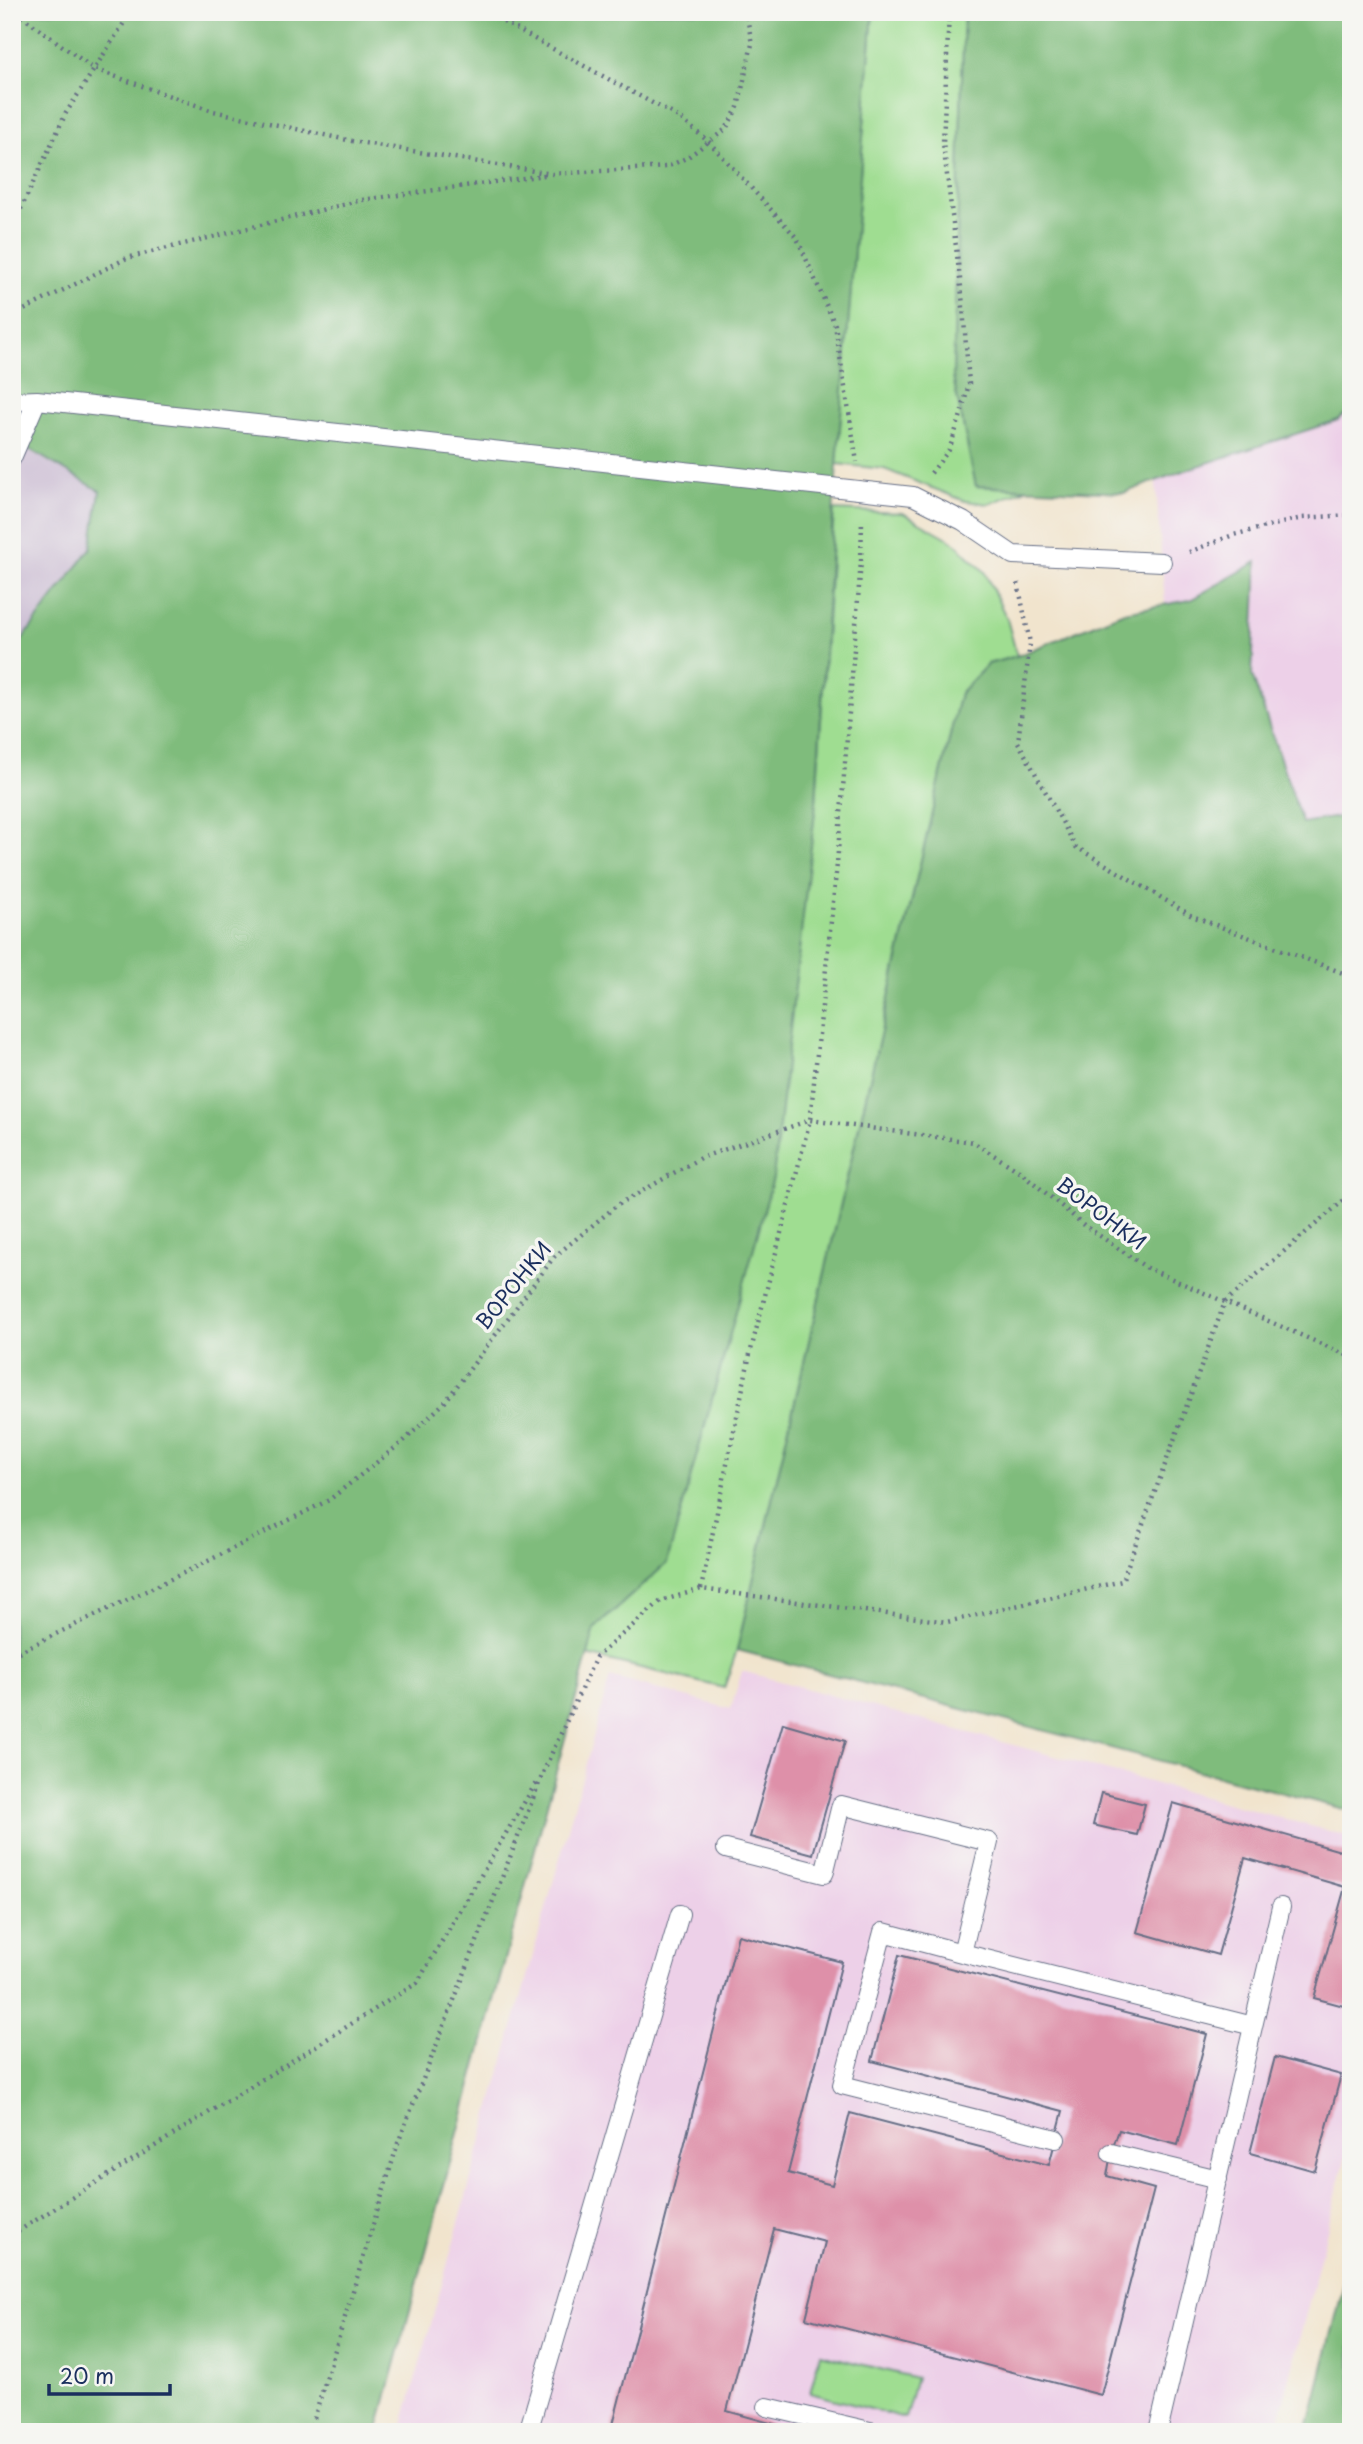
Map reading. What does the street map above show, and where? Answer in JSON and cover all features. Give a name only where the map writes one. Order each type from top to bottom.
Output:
[{"type":"lane","points":[[12,458],[37,400]]},
{"type":"lane","points":[[12,401],[37,400],[914,496],[963,521],[1013,555],[1162,562]]},
{"type":"lane","points":[[726,1849],[824,1874],[841,1805],[989,1842],[962,1953]]},
{"type":"lane","points":[[1158,2432],[1281,1907]]},
{"type":"lane","points":[[528,2432],[680,1914]]},
{"type":"lane","points":[[1056,2139],[842,2085],[883,1932],[1253,2026]]},
{"type":"lane","points":[[1111,2153],[1218,2179]]},
{"type":"lane","points":[[766,2407],[874,2432]]},
{"type":"path","points":[[16,12],[94,69],[213,111],[352,141],[552,174]]},
{"type":"path","points":[[12,228],[66,113],[131,12]]},
{"type":"path","points":[[485,12],[680,118],[709,142],[797,238],[835,325],[862,492],[861,561],[837,864],[810,1120],[750,1354],[701,1589]]},
{"type":"path","points":[[12,316],[127,258],[362,200],[552,174],[667,167],[688,157],[726,129],[738,107],[752,44],[746,12]]},
{"type":"path","points":[[914,496],[949,450],[969,384],[962,295],[943,143],[949,12]]},
{"type":"path","points":[[1162,562],[1233,535],[1302,518],[1351,515]]},
{"type":"path","points":[[1013,555],[1030,643],[1018,742],[1076,848],[1192,916],[1351,976]]},
{"type":"path","name":"ВОРОНКИ","points":[[12,1655],[329,1500],[405,1440],[445,1402],[554,1257],[617,1206],[700,1158],[810,1120],[973,1142],[1022,1173],[1084,1225],[1147,1268],[1351,1357]]},
{"type":"path","points":[[310,2432],[398,2143],[545,1768],[596,1657],[661,1601],[701,1589],[947,1622],[1122,1581],[1225,1302],[1351,1194]]},
{"type":"path","points":[[12,2235],[417,1983],[545,1768]]},
{"type":"shaded area","points":[[1351,287],[1351,933],[1184,856],[1152,432]]},
{"type":"shaded area","points":[[12,443],[100,491],[91,548],[12,653]]},
{"type":"shaded area","points":[[742,1671],[1351,1837],[1351,2136],[1276,2432],[401,2432],[610,1677],[731,1709]]},
{"type":"green space","points":[[12,12],[873,12],[831,541],[816,803],[773,1178],[667,1563],[595,1628],[377,2432],[12,2432],[12,653],[91,548],[100,491],[12,439]]},
{"type":"green space","points":[[873,12],[964,12],[953,377],[976,486],[1026,489],[989,504],[965,501],[884,469],[837,464]]},
{"type":"green space","points":[[964,12],[1351,12],[1351,409],[1338,420],[1124,493],[976,486],[953,377]]},
{"type":"green space","points":[[834,510],[903,513],[953,541],[984,571],[1007,619],[1017,656],[988,664],[960,693],[737,1650],[724,1688],[587,1655],[595,1628],[667,1563],[816,803]]},
{"type":"green space","points":[[1257,562],[1252,675],[1302,823],[1351,815],[1351,1811],[737,1650],[960,693],[988,664],[1017,656],[1124,612],[1190,600]]},
{"type":"green space","points":[[1351,2256],[1351,2432],[1307,2432]]},
{"type":"green space","points":[[820,2354],[916,2378],[905,2418],[810,2393]]},
{"type":"building","points":[[783,1723],[845,1741],[813,1854],[750,1837]]},
{"type":"building","points":[[1101,1793],[1145,1804],[1137,1835],[1093,1825]]},
{"type":"building","points":[[1173,1803],[1351,1854],[1351,2008],[1314,1998],[1345,1887],[1245,1858],[1218,1955],[1137,1932]]},
{"type":"building","points":[[738,1935],[842,1962],[788,2173],[832,2185],[850,2113],[1049,2165],[1063,2111],[872,2061],[899,1955],[1207,2034],[1178,2145],[1119,2130],[1111,2153],[1107,2176],[1154,2189],[1101,2395],[806,2318],[825,2242],[774,2229],[727,2411],[803,2432],[611,2432]]},
{"type":"building","points":[[1275,2057],[1341,2075],[1315,2171],[1250,2153]]}]
